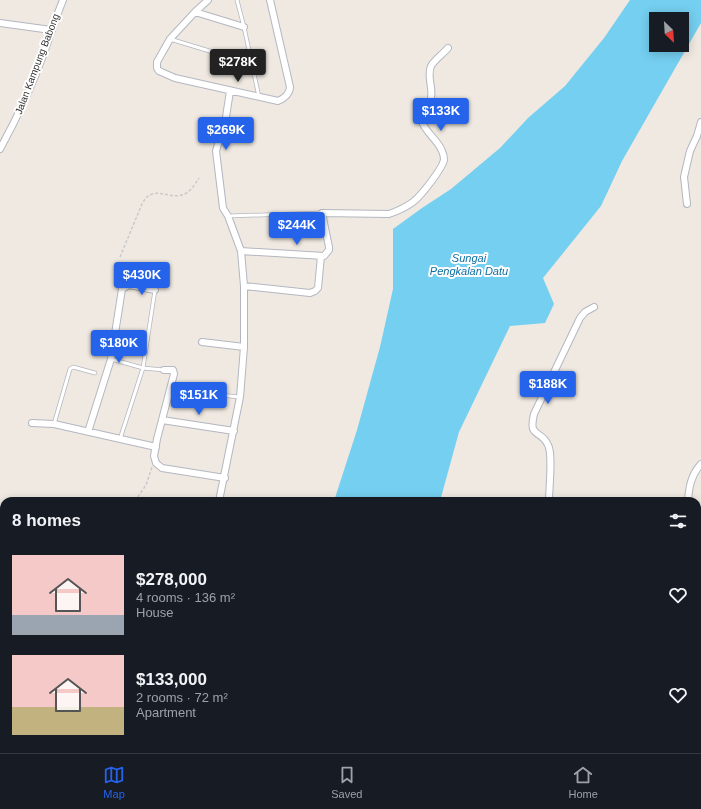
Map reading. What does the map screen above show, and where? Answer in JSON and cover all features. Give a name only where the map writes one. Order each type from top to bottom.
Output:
[{"type":"street","name":"Jalan Kampung Babong","points":[[0,149],[20,111],[44,53],[62,0]]},
{"type":"street","points":[[208,0],[170,39],[157,62],[156,65],[159,71],[175,78],[230,91],[280,100],[288,94],[290,89],[270,0]]},
{"type":"street","points":[[195,12],[244,27]]},
{"type":"street","points":[[0,23],[51,30]]},
{"type":"street","points":[[241,251],[324,256],[329,250],[322,213],[389,214],[396,212],[421,195],[437,173],[444,160],[442,151],[422,120],[422,113],[430,102],[432,88],[429,76],[431,65],[448,48]]},
{"type":"street","points":[[221,497],[240,397],[244,347],[244,286],[241,251],[228,216],[223,208],[216,151],[226,117],[230,91]]},
{"type":"street","points":[[688,204],[684,177],[690,151],[697,136],[701,122]]},
{"type":"street","points":[[244,286],[310,293],[315,292],[318,288],[321,256]]},
{"type":"street","points":[[88,432],[111,360],[122,289],[129,285],[155,290]]},
{"type":"street","points":[[549,497],[550,450],[546,441],[532,428],[534,414],[580,318],[585,312],[594,307]]},
{"type":"street","points":[[202,342],[244,347]]},
{"type":"street","points":[[164,370],[171,370],[174,372],[156,447],[155,460],[162,468],[225,478]]},
{"type":"street","points":[[162,420],[234,430]]},
{"type":"street","points":[[32,423],[54,424],[156,447]]},
{"type":"street","points":[[688,497],[689,486],[694,474],[701,464]]},
{"type":"lane","points":[[237,0],[259,97]]},
{"type":"lane","points":[[170,39],[252,64]]},
{"type":"lane","points":[[228,216],[322,213]]},
{"type":"lane","points":[[120,439],[143,368],[155,290]]},
{"type":"lane","points":[[111,360],[143,368],[164,370]]},
{"type":"lane","points":[[54,424],[70,369],[73,367],[95,373]]},
{"type":"lane","points":[[169,390],[240,397]]},
{"type":"path","points":[[120,257],[147,197],[156,193],[182,195],[190,190],[199,178]]},
{"type":"path","points":[[138,497],[146,485],[155,460]]},
{"type":"water","name":"Sungai Pengkalan Datu","points":[[630,0],[701,0],[701,23],[689,44],[689,12],[649,12],[649,52],[684,52],[622,161],[601,206],[543,278],[554,304],[545,323],[510,326],[459,432],[441,497],[335,497],[357,430],[380,347],[393,289],[393,229],[451,189],[500,148],[528,118],[565,86],[604,38]]}]
